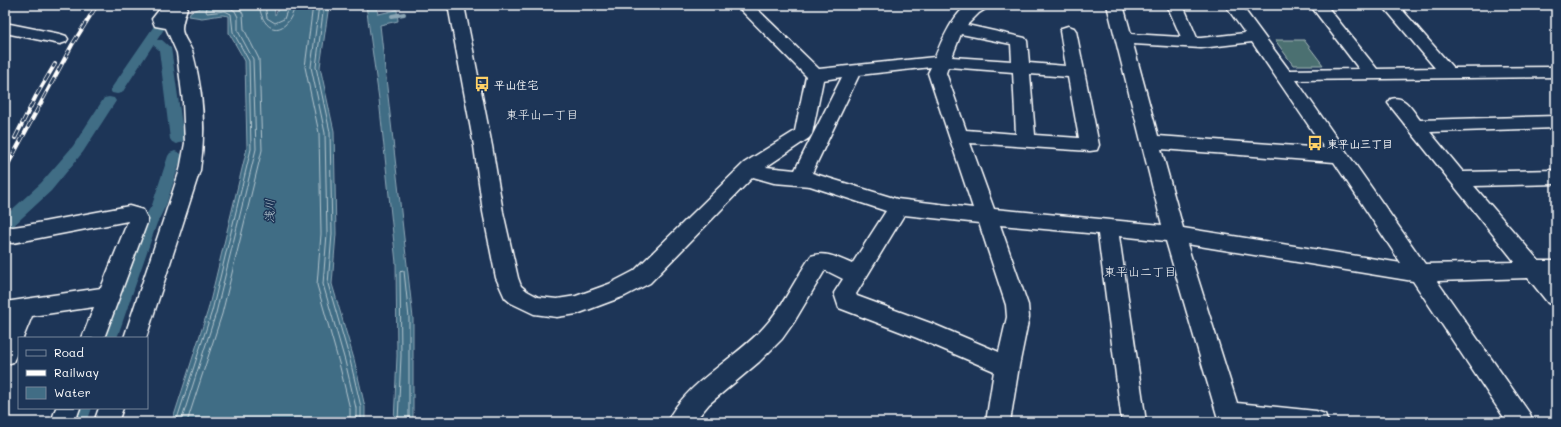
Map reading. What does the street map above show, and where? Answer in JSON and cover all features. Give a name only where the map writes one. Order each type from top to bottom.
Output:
[{"type":"street","points":[[456,5],[483,146],[493,212],[507,278],[513,292],[527,302],[543,307],[557,308],[577,305],[617,290],[642,277],[751,168],[803,134],[815,75]]},
{"type":"street","points":[[744,5],[815,75],[942,61],[1076,72]]},
{"type":"street","points":[[982,5],[976,8],[956,28],[938,73],[988,216],[1017,305],[1018,316],[1007,366],[998,422]]},
{"type":"street","points":[[1115,5],[1174,234],[1230,417],[1316,422]]},
{"type":"street","points":[[1175,5],[1191,42]]},
{"type":"street","points":[[1233,5],[1284,75],[1521,422]]},
{"type":"street","points":[[1318,5],[1372,74]]},
{"type":"street","points":[[1390,5],[1448,73]]},
{"type":"street","points":[[135,337],[190,170],[194,152],[194,110],[185,54],[174,30],[176,12]]},
{"type":"street","points":[[5,28],[60,40]]},
{"type":"street","points":[[956,28],[1019,41],[1026,140]]},
{"type":"street","points":[[959,136],[1090,145],[1068,31]]},
{"type":"street","points":[[1124,39],[1191,42],[1256,37]]},
{"type":"street","points":[[800,178],[850,79],[851,72]]},
{"type":"street","points":[[1284,75],[1556,72]]},
{"type":"street","points":[[1398,103],[1458,179],[1556,297]]},
{"type":"street","points":[[1416,126],[1556,122]]},
{"type":"street","points":[[1151,142],[1339,156]]},
{"type":"street","points":[[751,168],[769,177],[814,180],[876,201],[899,207],[1174,234],[1402,272],[1419,273],[1556,269]]},
{"type":"street","points":[[1458,179],[1556,177]]},
{"type":"street","points":[[899,207],[845,293],[847,302],[925,331],[1007,366]]},
{"type":"street","points":[[5,234],[13,235],[27,233],[128,213],[136,215],[138,220],[92,337]]},
{"type":"street","points":[[1107,227],[1134,422]]},
{"type":"street","points":[[679,422],[688,409],[703,394],[743,361],[775,331],[818,262],[827,262],[855,275]]},
{"type":"street","points":[[5,355],[15,309],[108,296]]},
{"type":"street","points":[[63,422],[68,409]]},
{"type":"street","points":[[106,422],[111,409]]},
{"type":"green space","points":[[1275,40],[1304,40],[1323,65],[1293,65]]},
{"type":"water","name":"浅川","points":[[209,5],[274,5],[275,15],[281,5],[329,5],[320,67],[334,131],[336,234],[332,284],[354,359],[365,407],[365,422],[172,422],[208,310],[247,148],[245,61],[229,33],[229,16],[222,15],[202,18],[189,16],[190,12]]},
{"type":"water","points":[[366,5],[376,5],[378,14],[397,10],[398,21],[380,25],[413,318],[413,422],[394,422],[397,356],[396,263],[379,99]]},
{"type":"waterway","points":[[392,16],[404,14]]},
{"type":"waterway","points":[[117,90],[158,29]]},
{"type":"waterway","points":[[158,43],[165,48],[177,139]]},
{"type":"waterway","points":[[5,225],[46,187],[78,149],[109,101]]},
{"type":"waterway","points":[[109,337],[149,223],[159,205],[175,156]]},
{"type":"waterway","points":[[78,422],[83,409]]},
{"type":"railway","points":[[5,170],[72,45],[97,5]]},
{"type":"railway","points":[[15,138],[36,96],[55,64]]},
{"type":"place","name":"平山住宅","points":[[482,84]]},
{"type":"place","name":"東平山三丁目","points":[[1315,143]]},
{"type":"district","name":"東平山一丁目","points":[[542,114]]},
{"type":"district","name":"東平山二丁目","points":[[1140,271]]}]
